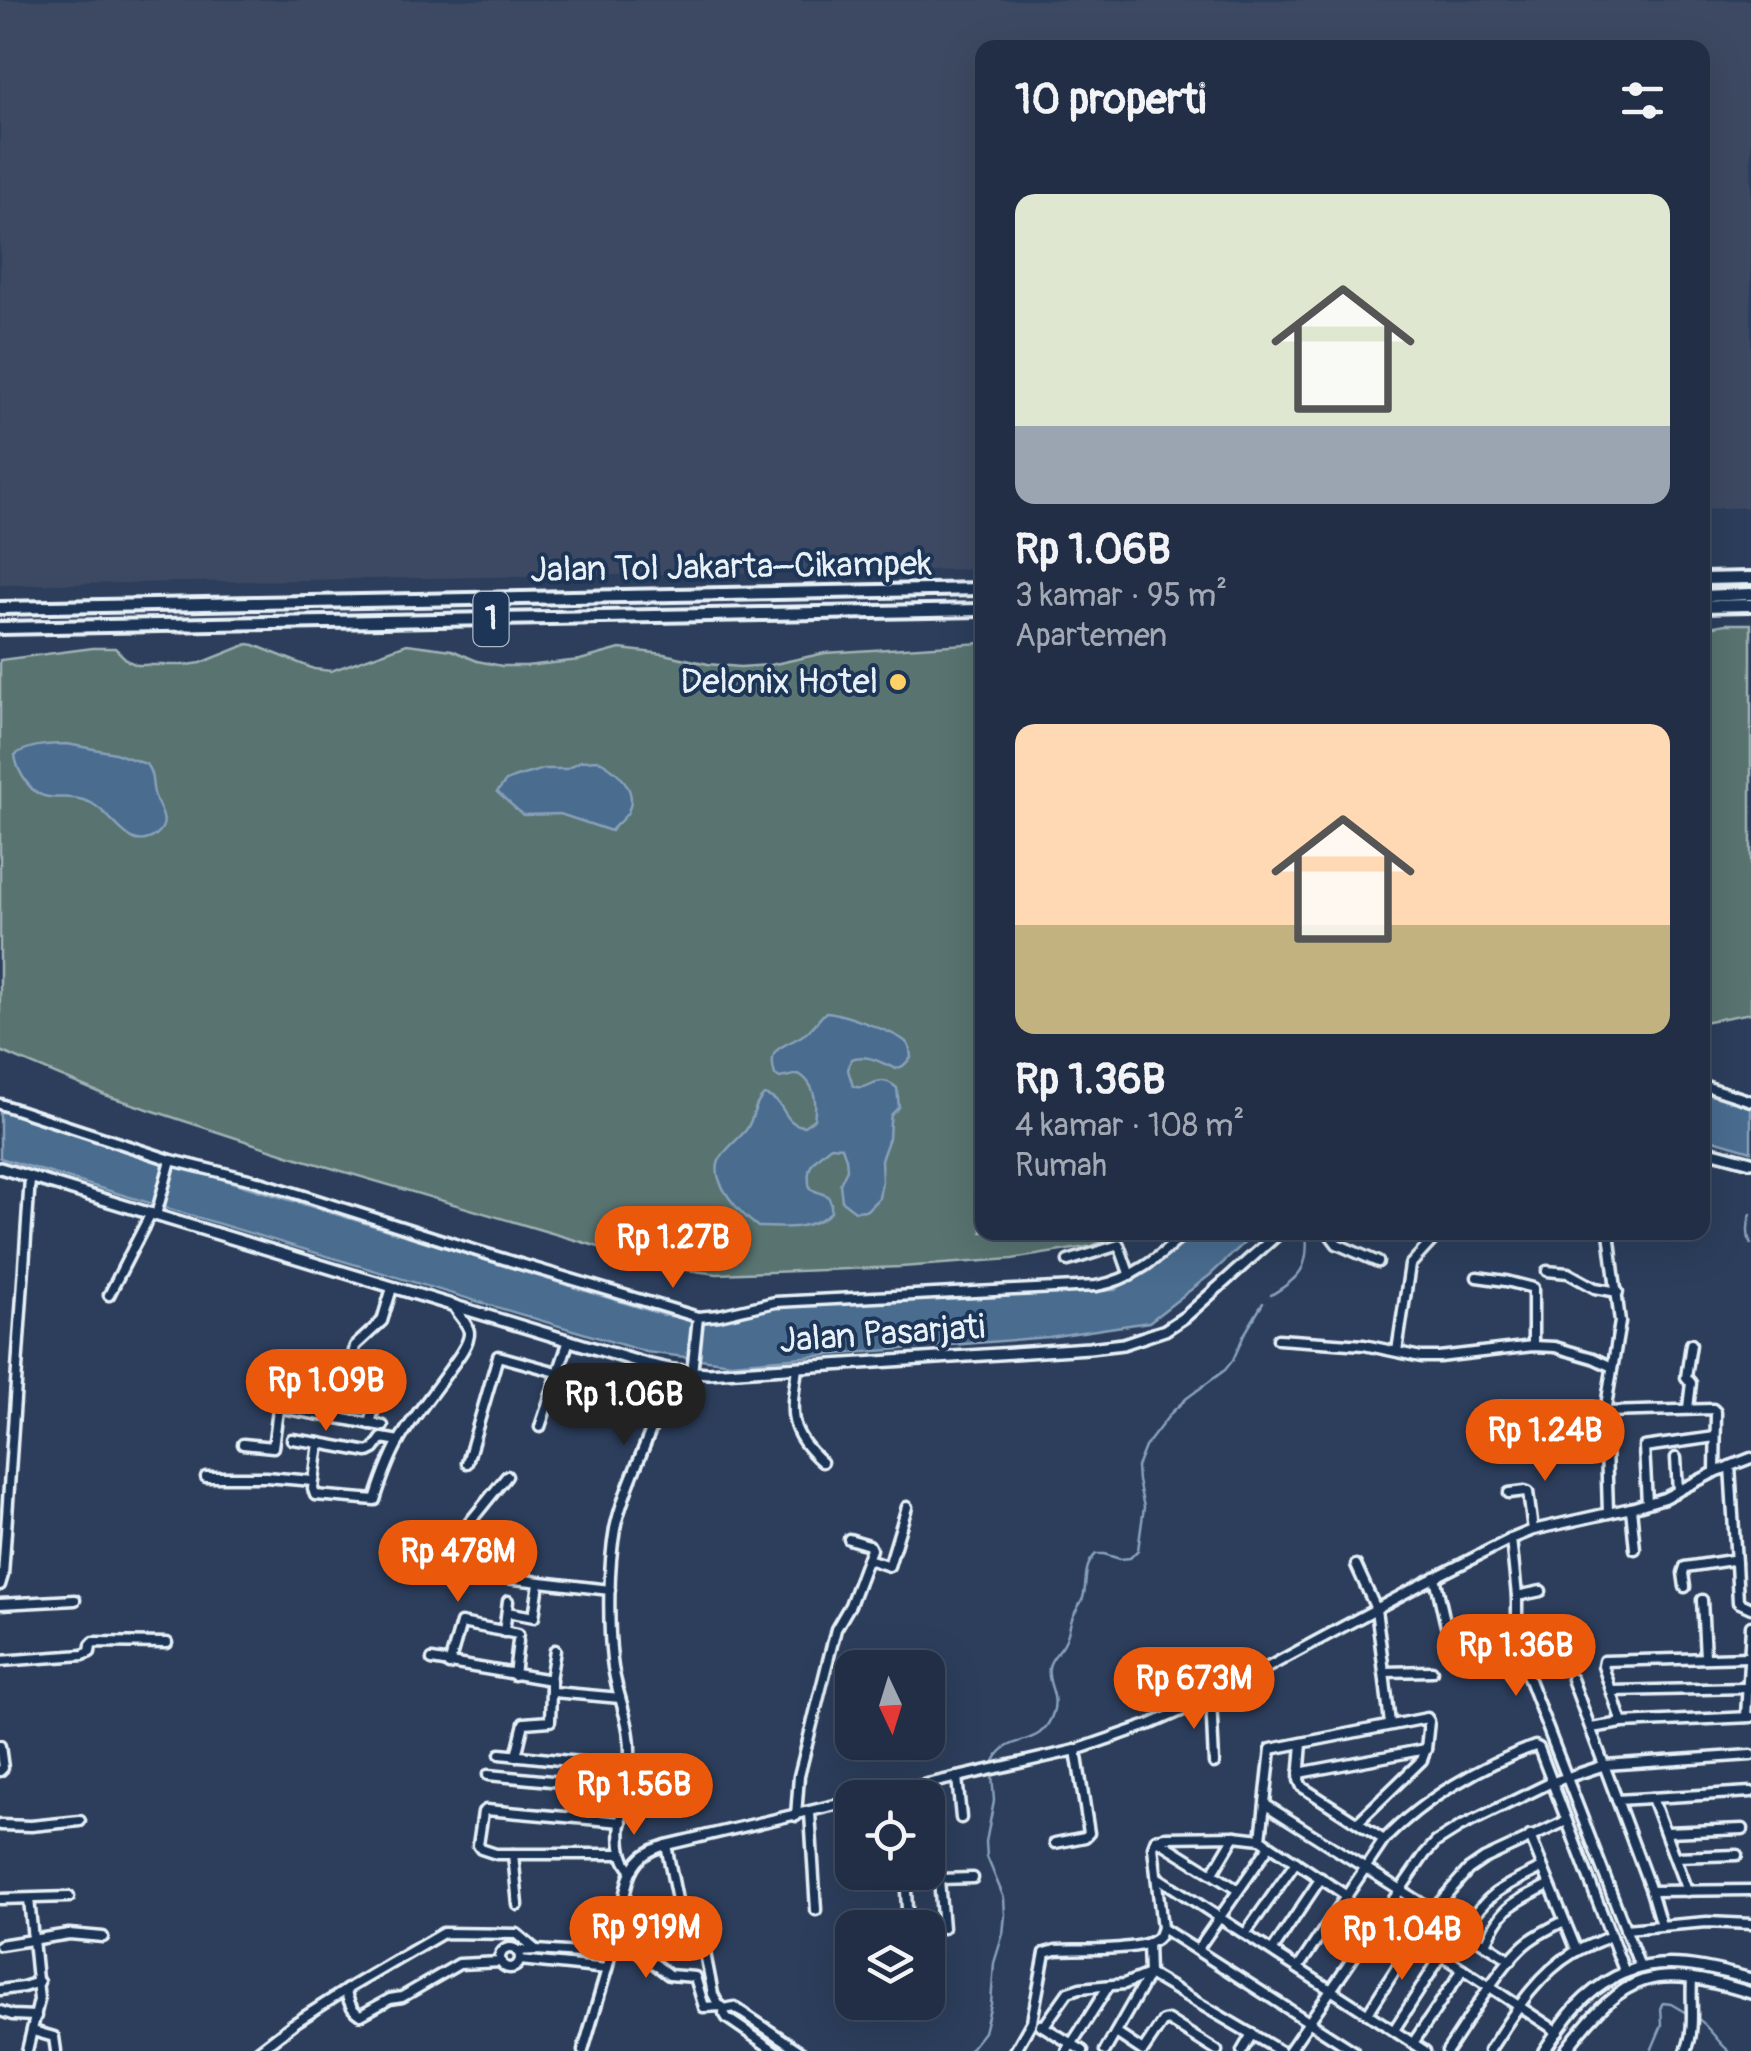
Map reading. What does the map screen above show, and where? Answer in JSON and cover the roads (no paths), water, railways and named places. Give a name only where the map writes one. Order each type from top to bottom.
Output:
[{"type":"highway","points":[[1710,579],[1751,578]]},
{"type":"highway","name":"Jalan Tol Jakarta–Cikampek","points":[[0,608],[975,589]]},
{"type":"highway","points":[[1710,596],[1751,594]]},
{"type":"highway","points":[[1710,606],[1751,606]]},
{"type":"highway","name":"Jalan Tol Jakarta–Cikampek","points":[[0,628],[975,610]]},
{"type":"main road","points":[[1710,1151],[1751,1162]]},
{"type":"main road","name":"Jalan Pasarjati","points":[[0,1168],[155,1211],[392,1288],[672,1370],[692,1368],[720,1374],[1089,1348],[1139,1341],[1186,1316],[1271,1240]]},
{"type":"main road","points":[[1544,2051],[1587,1996],[1640,1967],[1682,1963],[1751,1979]]},
{"type":"main road","points":[[1565,2051],[1590,2018],[1629,1985],[1652,1978],[1692,1980],[1751,1993]]},
{"type":"street","points":[[1710,1088],[1751,1101]]},
{"type":"street","points":[[0,1104],[172,1160],[257,1181],[697,1322],[774,1302],[1114,1283],[1130,1276],[1176,1240]]},
{"type":"street","points":[[109,1295],[155,1211],[172,1160]]},
{"type":"street","points":[[0,1585],[30,1178]]},
{"type":"street","points":[[1334,1240],[1378,1262]]},
{"type":"street","points":[[1398,1351],[1410,1265],[1433,1240]]},
{"type":"street","points":[[1608,1513],[1605,1412],[1620,1332],[1609,1240]]},
{"type":"street","points":[[1068,1261],[1118,1245],[1130,1276]]},
{"type":"street","points":[[1547,1271],[1568,1273],[1595,1288],[1618,1292]]},
{"type":"street","points":[[1476,1277],[1532,1288],[1533,1346]]},
{"type":"street","points":[[340,1418],[356,1346],[382,1321],[392,1288]]},
{"type":"street","points":[[319,1443],[313,1493],[376,1500],[399,1440],[468,1339],[467,1325],[454,1305]]},
{"type":"street","points":[[692,1368],[697,1322]]},
{"type":"street","points":[[1278,1339],[1349,1343],[1439,1357],[1533,1346],[1558,1348],[1612,1368]]},
{"type":"street","points":[[540,1426],[569,1340]]},
{"type":"street","points":[[1688,1408],[1691,1382],[1686,1377],[1692,1344]]},
{"type":"street","points":[[467,1463],[498,1356],[558,1372]]},
{"type":"street","points":[[797,1368],[795,1428],[799,1440],[822,1462]]},
{"type":"street","points":[[631,1870],[622,1854],[629,1738],[612,1661],[612,1548],[618,1520],[672,1370]]},
{"type":"street","points":[[370,1424],[377,1394]]},
{"type":"street","points":[[244,1444],[273,1447],[278,1410],[282,1408],[383,1426]]},
{"type":"street","points":[[1605,1412],[1715,1410],[1715,1472]]},
{"type":"street","points":[[1647,1503],[1644,1447],[1715,1437]]},
{"type":"street","points":[[292,1439],[368,1452],[382,1438],[399,1440]]},
{"type":"street","points":[[1676,1458],[1678,1492]]},
{"type":"street","points":[[945,1780],[1076,1750],[1150,1724],[1245,1681],[1511,1538],[1647,1503],[1751,1458]]},
{"type":"street","points":[[1730,1466],[1738,1601],[1751,1608]]},
{"type":"street","points":[[507,1476],[468,1523],[527,1554],[524,1580]]},
{"type":"street","points":[[206,1477],[313,1481]]},
{"type":"street","points":[[1508,1493],[1528,1492],[1533,1530]]},
{"type":"street","points":[[868,1559],[889,1566],[907,1507]]},
{"type":"street","points":[[1631,1508],[1635,1550]]},
{"type":"street","points":[[1511,1538],[1518,1650],[1640,1967]]},
{"type":"street","points":[[796,1816],[802,1763],[836,1629],[868,1559],[870,1546],[849,1539]]},
{"type":"street","points":[[456,1552],[486,1562],[502,1576],[610,1590]]},
{"type":"street","points":[[1685,1587],[1685,1567],[1725,1560],[1736,1563]]},
{"type":"street","points":[[1356,1565],[1376,1609],[1390,1724]]},
{"type":"street","points":[[1435,1577],[1446,1626]]},
{"type":"street","points":[[506,1612],[534,1616],[539,1583]]},
{"type":"street","points":[[1517,1596],[1540,1591]]},
{"type":"street","points":[[0,1604],[75,1600]]},
{"type":"street","points":[[1702,1600],[1704,1657]]},
{"type":"street","points":[[504,1632],[508,1601]]},
{"type":"street","points":[[448,1664],[460,1624],[504,1632],[518,1637],[514,1676]]},
{"type":"street","points":[[1591,1728],[1749,1717],[1746,1688],[1751,1626]]},
{"type":"street","points":[[0,1660],[83,1656],[90,1652],[94,1642],[168,1643]]},
{"type":"street","points":[[516,1756],[524,1723],[550,1721],[555,1650]]},
{"type":"street","points":[[1622,1723],[1603,1666],[1606,1660],[1748,1658]]},
{"type":"street","points":[[432,1660],[620,1698]]},
{"type":"street","points":[[1384,1672],[1432,1671]]},
{"type":"street","points":[[1572,1678],[1662,1925]]},
{"type":"street","points":[[1245,1681],[1248,1701]]},
{"type":"street","points":[[1612,1692],[1746,1688]]},
{"type":"street","points":[[1211,1698],[1214,1763]]},
{"type":"street","points":[[1261,1839],[1271,1750],[1427,1718],[1426,1748],[1418,1766],[1358,1822]]},
{"type":"street","points":[[1302,1743],[1299,1773],[1305,1790],[1384,1840]]},
{"type":"street","points":[[0,1746],[4,1768],[0,1771]]},
{"type":"street","points":[[1298,1968],[1384,1840],[1406,1819],[1456,1784],[1532,1746],[1539,1748],[1625,1973]]},
{"type":"street","points":[[1299,1773],[1426,1748]]},
{"type":"street","points":[[1055,1843],[1089,1833],[1076,1750]]},
{"type":"street","points":[[500,1754],[629,1767]]},
{"type":"street","points":[[1289,2051],[1425,1854],[1446,1835],[1550,1783],[1605,1764],[1751,1755]]},
{"type":"street","points":[[488,1775],[625,1788]]},
{"type":"street","points":[[956,1777],[962,1818]]},
{"type":"street","points":[[1617,1800],[1751,1792]]},
{"type":"street","points":[[1652,1798],[1687,1891]]},
{"type":"street","points":[[1266,1805],[1511,1960]]},
{"type":"street","points":[[583,2051],[631,1870],[643,1855],[666,1846],[835,1806]]},
{"type":"street","points":[[622,1822],[484,1811],[478,1842],[488,1852],[622,1854]]},
{"type":"street","points":[[810,1813],[816,1910]]},
{"type":"street","points":[[0,1825],[80,1821]]},
{"type":"street","points":[[1368,2014],[1456,1882],[1475,1864],[1566,1821]]},
{"type":"street","points":[[1666,1832],[1742,1828]]},
{"type":"street","points":[[1213,1873],[1236,1836]]},
{"type":"street","points":[[1530,1836],[1577,1951]]},
{"type":"street","points":[[1156,1839],[1261,1839],[1347,1896]]},
{"type":"street","points":[[1156,1839],[1238,1890]]},
{"type":"street","points":[[1015,2051],[1032,2021],[1047,1952],[1148,1943],[1158,1936],[1162,1928],[1153,1848],[1156,1839]]},
{"type":"street","points":[[1197,1950],[1270,1845]]},
{"type":"street","points":[[666,1846],[678,1905]]},
{"type":"street","points":[[513,1854],[518,1906]]},
{"type":"street","points":[[1674,1856],[1737,1855]]},
{"type":"street","points":[[1245,1934],[1296,1862]]},
{"type":"street","points":[[1464,1930],[1495,1892],[1542,1868]]},
{"type":"street","points":[[1157,1877],[1425,2051]]},
{"type":"street","points":[[945,1880],[973,1878]]},
{"type":"street","points":[[1272,1951],[1320,1878]]},
{"type":"street","points":[[1486,1944],[1504,1910],[1548,1884]]},
{"type":"street","points":[[1651,1892],[1751,1890]]},
{"type":"street","points":[[28,2051],[39,1982],[29,1898]]},
{"type":"street","points":[[0,1899],[69,1898]]},
{"type":"street","points":[[1447,2051],[1526,1943],[1564,1920]]},
{"type":"street","points":[[1625,1930],[1722,1922],[1751,1924]]},
{"type":"street","points":[[1162,1928],[1354,2051]]},
{"type":"street","points":[[258,2051],[346,1990],[443,1933],[517,1934],[536,1950]]},
{"type":"street","points":[[0,1945],[69,1934],[103,1936]]},
{"type":"street","points":[[1488,2051],[1519,2006],[1556,1966],[1577,1951],[1611,1936]]},
{"type":"street","points":[[1416,1938],[1558,2032]]},
{"type":"street","points":[[613,1941],[635,1949],[669,1975],[695,1977],[704,2007],[734,2008],[800,2051]]},
{"type":"street","points":[[703,1943],[714,1994],[727,2018],[775,2051]]},
{"type":"street","points":[[1106,2051],[1149,1974],[1148,1943]]},
{"type":"street","points":[[518,1956],[514,1968],[501,1962],[502,1952],[512,1949],[518,1956],[607,1969]]},
{"type":"street","points":[[518,1956],[536,1950],[610,1955]]},
{"type":"street","points":[[563,1964],[564,1952]]},
{"type":"street","points":[[1394,2030],[1442,1956]]},
{"type":"street","points":[[346,1990],[347,1998],[360,2015],[402,1997],[459,1964],[501,1962]]},
{"type":"street","points":[[1413,2043],[1462,1969]]},
{"type":"street","points":[[1044,2026],[1068,1992],[1124,1984],[1149,1974]]},
{"type":"street","points":[[1149,1974],[1280,2051]]},
{"type":"street","points":[[1686,2051],[1692,2036],[1692,1980]]},
{"type":"street","points":[[0,1990],[39,1982]]},
{"type":"street","points":[[1069,2048],[1108,1987]]},
{"type":"street","points":[[0,2011],[36,2016]]},
{"type":"street","points":[[1116,2033],[1143,2051],[1166,2020],[1204,2048],[1216,2051]]},
{"type":"street","points":[[1032,2021],[1044,2026],[1069,2048],[1083,2051]]},
{"type":"street","points":[[33,2032],[54,2037],[56,2051]]},
{"type":"street","points":[[1242,2051],[1252,2034]]},
{"type":"waterway","points":[[1751,1214],[1751,1244]]},
{"type":"waterway","points":[[1271,1295],[1301,1270],[1306,1240]]},
{"type":"waterway","points":[[992,1766],[1005,1748],[1040,1733],[1053,1713],[1049,1667],[1083,1598],[1092,1559],[1096,1554],[1130,1558],[1138,1550],[1144,1507],[1137,1467],[1145,1447],[1171,1413],[1225,1370],[1263,1303]]},
{"type":"waterway","points":[[969,2051],[984,2032],[1005,1915],[1004,1898],[987,1857],[994,1801],[992,1774]]},
{"type":"waterway","points":[[1651,2051],[1662,2025],[1663,2003],[1688,2014]]},
{"type":"waterway","points":[[1695,2018],[1729,2051]]},
{"type":"place","name":"Delonix Hotel","points":[[898,682]]}]
